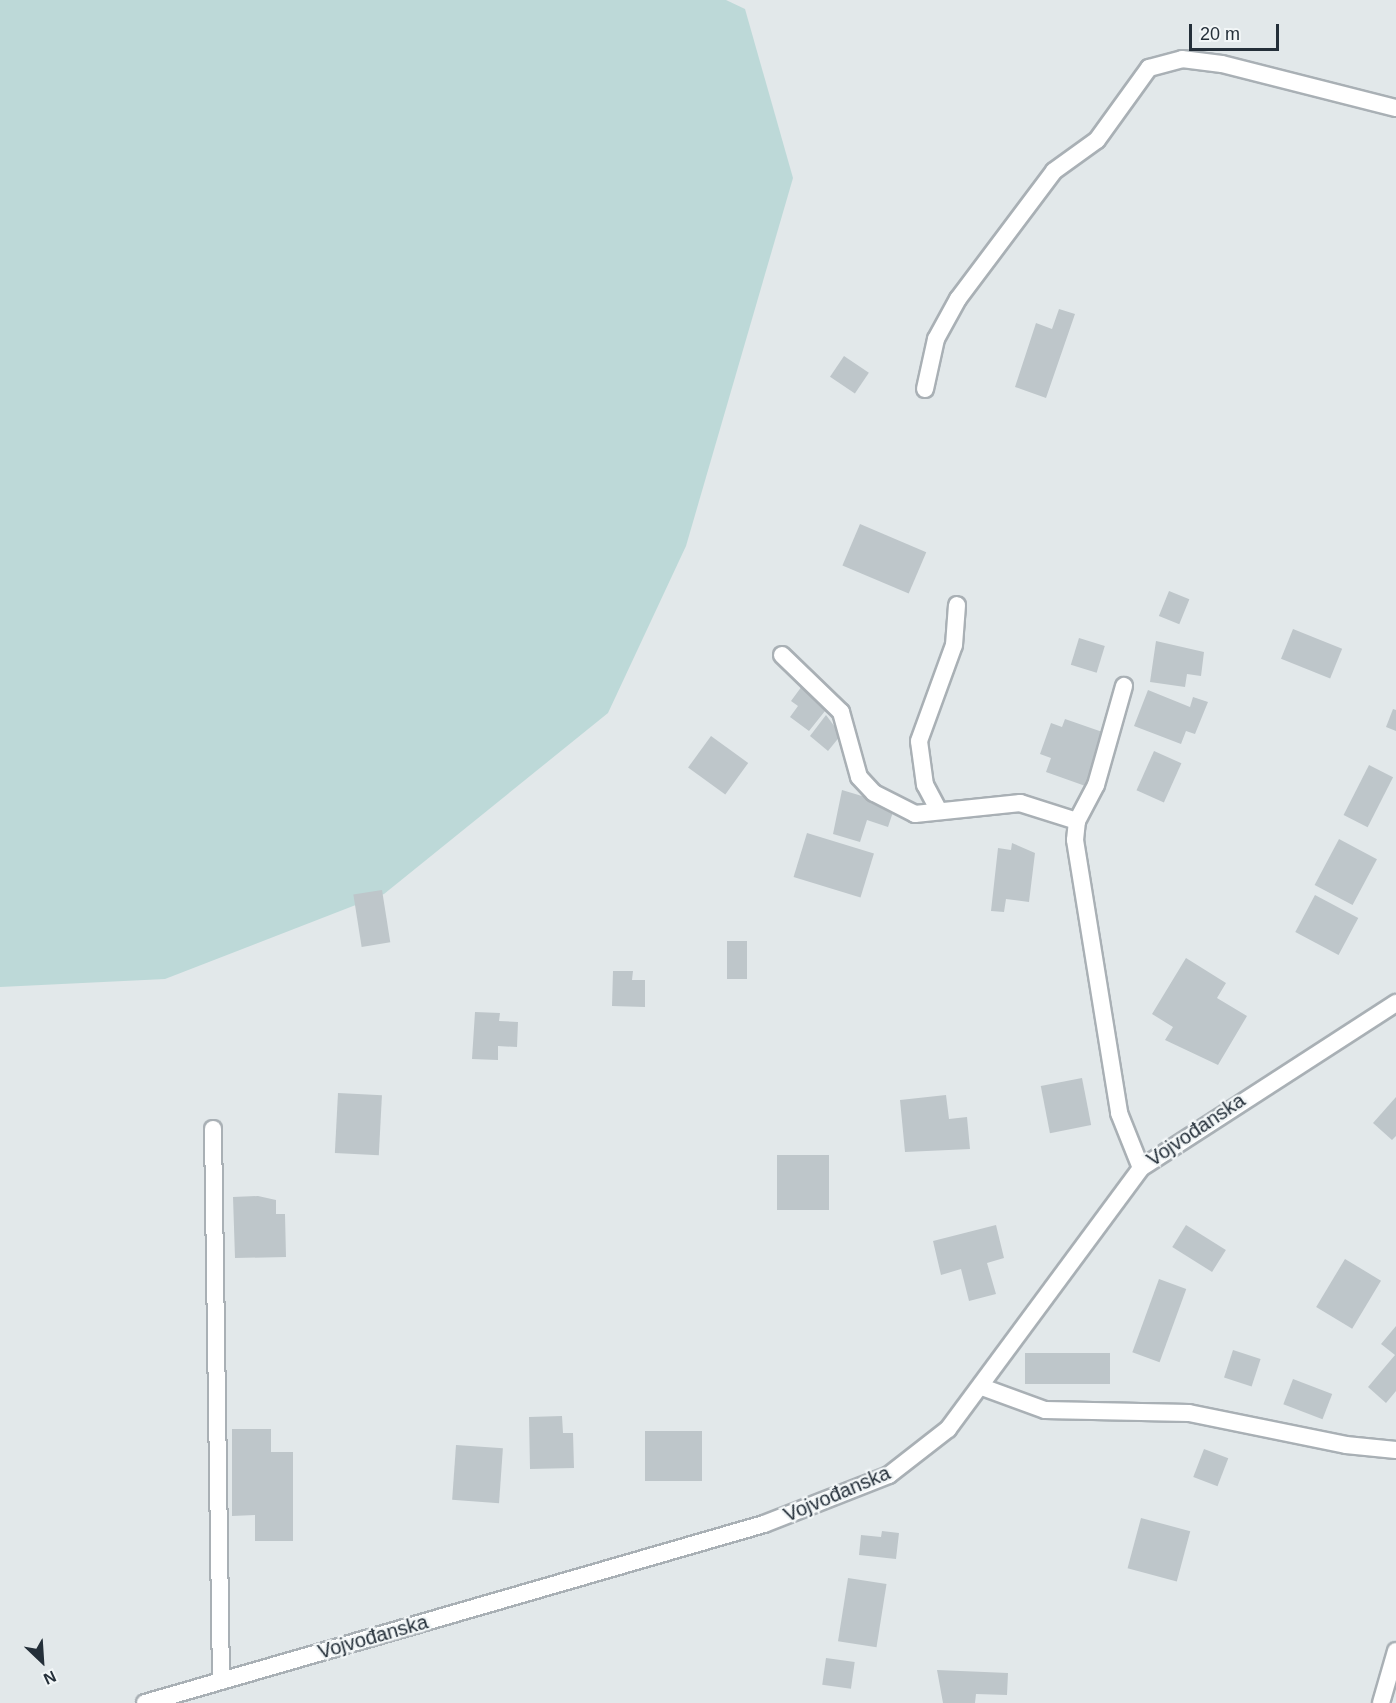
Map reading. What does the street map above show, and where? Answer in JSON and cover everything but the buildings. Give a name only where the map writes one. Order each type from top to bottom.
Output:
[{"type":"street","points":[[925,390],[936,339],[958,299],[1054,171],[1097,140],[1149,68],[1182,59],[1222,64],[1396,108]]},
{"type":"street","points":[[939,811],[925,785],[918,741],[954,645],[957,605]]},
{"type":"street","points":[[782,655],[841,712],[864,785],[915,814],[1020,803],[1077,822]]},
{"type":"street","points":[[1124,686],[1096,785],[1077,822],[1075,840],[1119,1113],[1141,1168]]},
{"type":"street","name":"Vojvođanska","points":[[145,1703],[832,1501],[889,1475],[948,1429],[982,1387],[1104,1212],[1141,1168],[1396,1003]]},
{"type":"street","points":[[213,1129],[221,1681]]},
{"type":"street","points":[[982,1387],[1045,1410],[1178,1412],[1346,1445],[1396,1450]]},
{"type":"street","points":[[1381,1703],[1396,1651]]},
{"type":"shaded area","points":[[0,0],[726,0],[745,9],[793,178],[686,546],[608,713],[384,894],[165,979],[0,987]]}]
